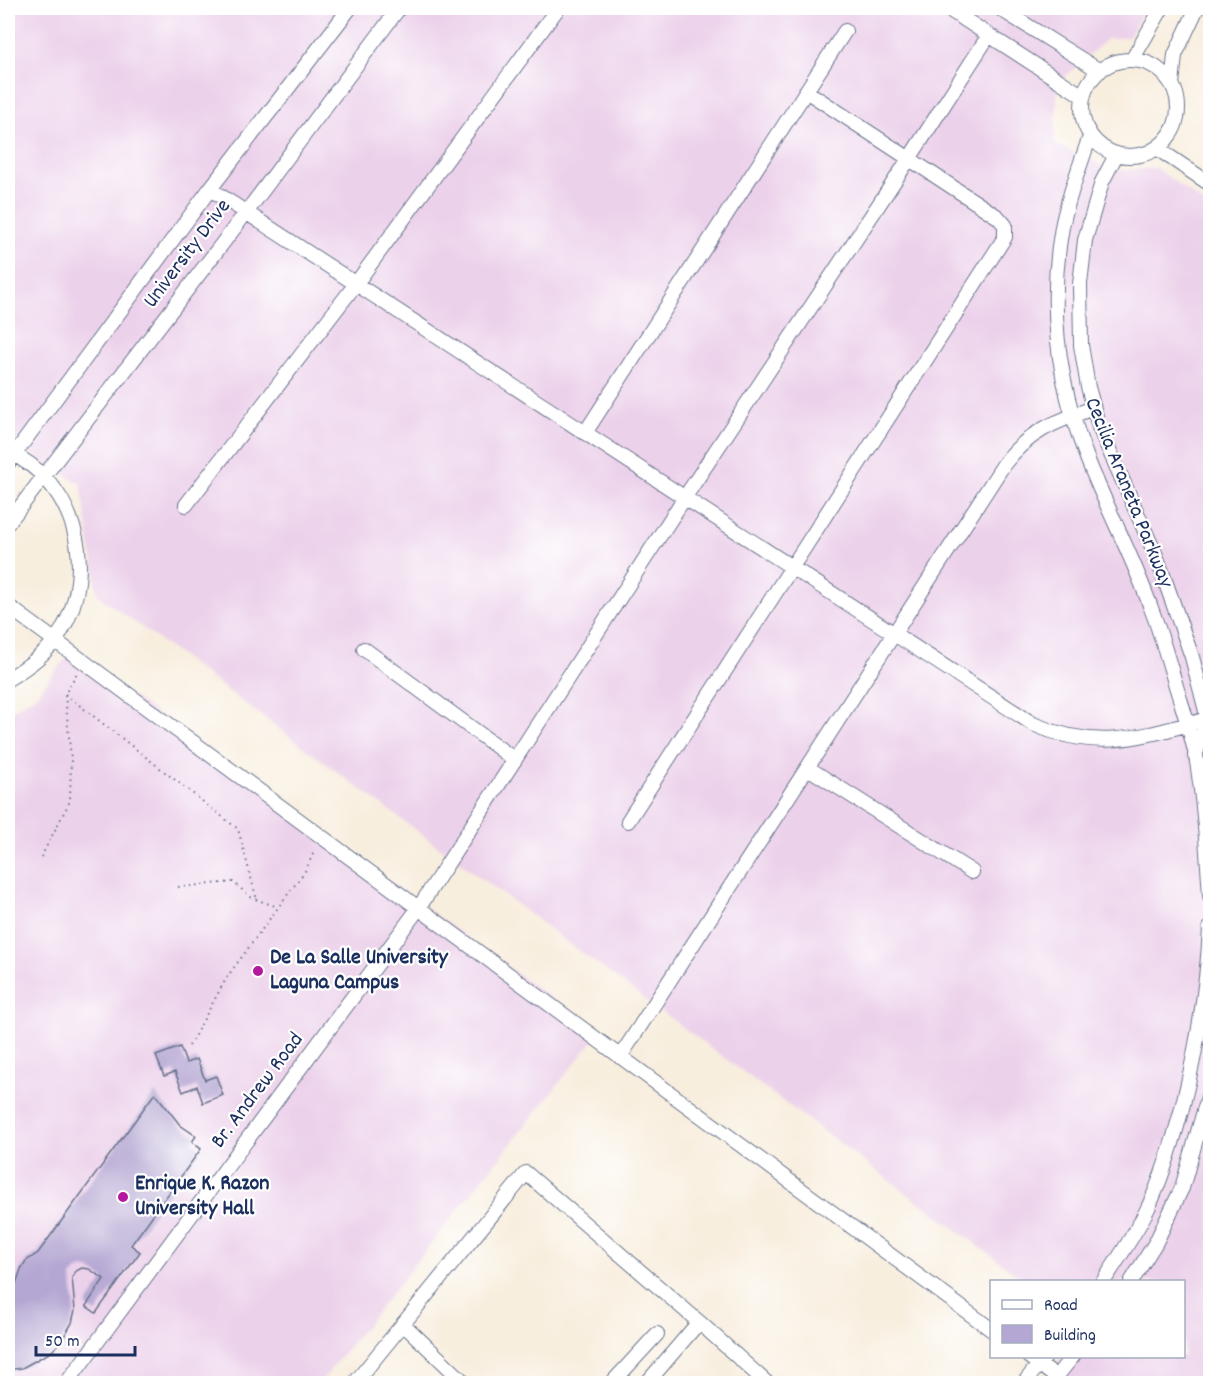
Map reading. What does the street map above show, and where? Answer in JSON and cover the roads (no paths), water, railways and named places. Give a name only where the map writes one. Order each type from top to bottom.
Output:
[{"type":"street","name":"University Drive","points":[[10,456],[210,189],[350,8]]},
{"type":"street","name":"University Drive","points":[[8,523],[245,214],[399,8]]},
{"type":"street","points":[[186,505],[355,285],[558,8]]},
{"type":"street","points":[[947,8],[1083,96]]},
{"type":"street","points":[[999,8],[1100,71]]},
{"type":"street","points":[[1132,60],[1162,8]]},
{"type":"street","points":[[1172,84],[1175,55],[1197,8]]},
{"type":"street","points":[[585,433],[845,31]]},
{"type":"street","name":"Br. Andrew Road","points":[[66,1383],[418,909],[685,497],[989,35]]},
{"type":"street","points":[[1132,60],[1148,63],[1162,71],[1172,84],[1177,100],[1177,116],[1172,131],[1158,149],[1132,156],[1116,155],[1102,148],[1090,136],[1083,121],[1081,104],[1086,88],[1100,71],[1118,61],[1132,60]]},
{"type":"street","points":[[628,821],[1005,237],[1005,225],[998,217],[806,91]]},
{"type":"street","name":"Cecilia Araneta Parkway","points":[[1090,136],[1062,227],[1056,285],[1059,351],[1071,416],[1091,468],[1143,585],[1188,724],[1196,756],[1205,824],[1210,896]]},
{"type":"street","points":[[1158,149],[1210,184]]},
{"type":"street","name":"Cecilia Araneta Parkway","points":[[1116,155],[1102,182],[1091,216],[1082,262],[1081,345],[1093,408],[1107,448],[1167,582],[1192,657],[1209,725],[1196,756]]},
{"type":"street","points":[[210,189],[245,214],[1033,724],[1071,738],[1115,741],[1188,724],[1209,725]]},
{"type":"street","points":[[620,1057],[1015,449],[1031,435],[1049,424],[1093,408]]},
{"type":"street","points":[[8,678],[31,664],[55,640],[68,618],[78,589],[80,559],[75,529],[63,501],[45,477],[10,456]]},
{"type":"street","points":[[8,607],[990,1329]]},
{"type":"street","points":[[364,649],[515,759]]},
{"type":"street","points":[[808,768],[972,872]]},
{"type":"street","points":[[1104,1280],[1134,1234],[1149,1206],[1175,1136],[1198,1038],[1206,990],[1210,928]]},
{"type":"street","points":[[1132,1280],[1156,1242],[1182,1188],[1210,1090]]},
{"type":"street","points":[[354,1383],[526,1173],[768,1383]]},
{"type":"street","points":[[646,1383],[699,1322]]},
{"type":"street","points":[[403,1324],[466,1383]]},
{"type":"street","points":[[611,1383],[657,1334]]},
{"type":"street","points":[[1023,1383],[1038,1359],[1056,1377],[1071,1358]]},
{"type":"place","name":"De La Salle University Laguna Campus","points":[[258,971]]},
{"type":"place","name":"Enrique K. Razon University Hall","points":[[123,1197]]}]
